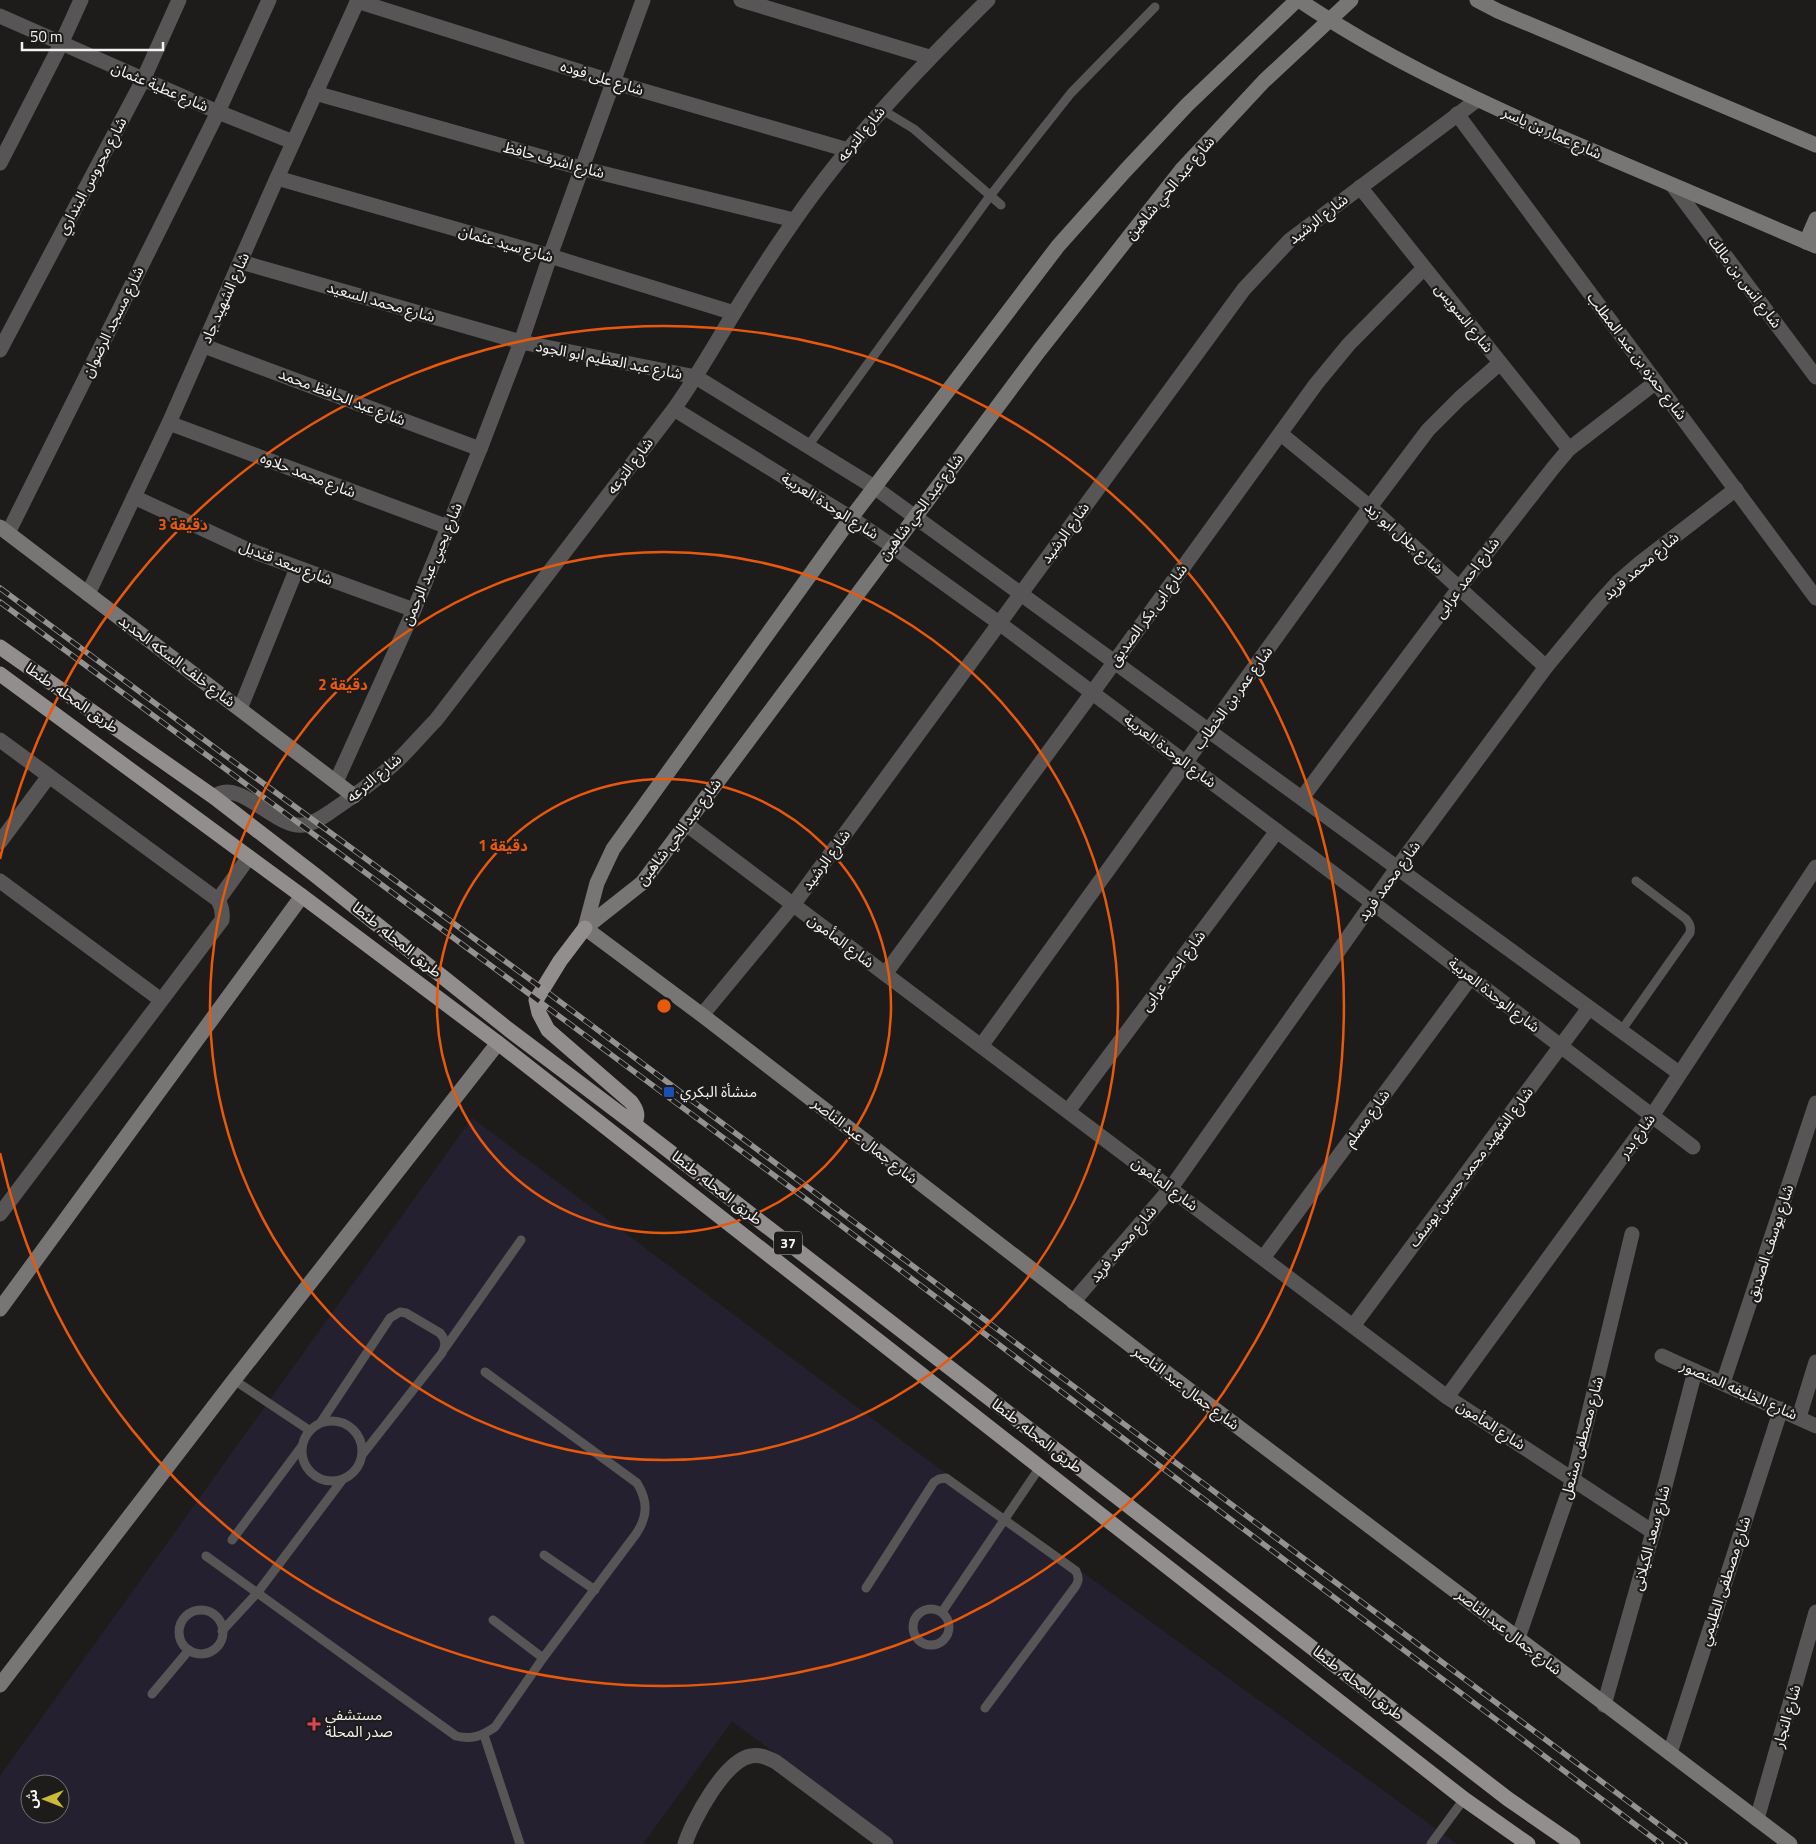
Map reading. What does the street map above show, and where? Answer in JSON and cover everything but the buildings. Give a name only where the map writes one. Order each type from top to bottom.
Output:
[{"type":"main road","name":"طريق المحله, طنطا","points":[[0,647],[214,797],[508,1029],[634,1124],[1508,1799],[1573,1844]]},
{"type":"main road","name":"طريق المحله, طنطا","points":[[0,674],[498,1043],[1464,1799],[1528,1844]]},
{"type":"main road","points":[[585,928],[560,961],[536,1000],[539,1013],[548,1030],[631,1102],[636,1108],[637,1116],[634,1124]]},
{"type":"street","points":[[0,163],[61,44],[81,0]]},
{"type":"street","name":"شارع محروس البنداري","points":[[0,350],[143,80],[179,0]]},
{"type":"street","name":"شارع مسجد الرضوان","points":[[4,530],[218,112],[269,0]]},
{"type":"street","name":"شارع يحيي عبد الرحمن","points":[[336,782],[414,610],[480,449],[521,342],[550,256],[643,0]]},
{"type":"street","points":[[742,0],[929,57]]},
{"type":"street","name":"شارع الترعه","points":[[214,797],[222,792],[234,793],[287,823],[302,826],[319,820],[354,796],[394,764],[436,720],[674,409],[794,220],[848,150],[881,109],[929,57],[988,0]]},
{"type":"street","points":[[585,928],[597,882],[613,849],[851,518],[1058,246],[1186,104],[1298,0]]},
{"type":"street","name":"شارع عمار بن ياسر","points":[[1298,0],[1401,61],[1477,100],[1811,244]]},
{"type":"street","name":"شارع عبد الحي شاهين","points":[[585,928],[642,883],[914,516],[1039,351],[1183,168],[1264,82],[1351,0]]},
{"type":"street","points":[[1477,0],[1498,11],[1816,145]]},
{"type":"street","name":"شارع على فوده","points":[[358,1],[613,82],[848,150]]},
{"type":"street","name":"شارع الشهيد جاد","points":[[88,594],[204,346],[276,178],[358,1]]},
{"type":"street","name":"شارع عطية عثمان","points":[[0,16],[143,80],[293,142]]},
{"type":"street","name":"شارع اشرف حافظ","points":[[315,93],[582,168],[794,220]]},
{"type":"street","name":"شارع الرشيد","points":[[702,1015],[793,905],[1244,289],[1290,240],[1477,100]]},
{"type":"street","name":"شارع حمزه بن عبد المطلب","points":[[1457,114],[1816,598]]},
{"type":"street","name":"شارع سيد عثمان","points":[[276,178],[550,256],[734,313]]},
{"type":"street","name":"شارع انس بن مالك","points":[[1673,186],[1816,377]]},
{"type":"street","name":"شارع السويس","points":[[1360,187],[1569,448]]},
{"type":"street","points":[[1811,244],[1816,219]]},
{"type":"street","name":"شارع محمد السعيد","points":[[241,262],[521,342]]},
{"type":"street","name":"شارع ابى بكر الصديق","points":[[885,974],[1316,384],[1349,344],[1424,268]]},
{"type":"street","name":"شارع عبد العظيم ابو الجود","points":[[521,342],[696,377]]},
{"type":"street","name":"شارع عبد الحافظ محمد","points":[[204,346],[480,449]]},
{"type":"street","name":"شارع عمر بن الخطاب","points":[[981,1046],[1370,507],[1428,430],[1460,398],[1500,363]]},
{"type":"street","points":[[696,377],[874,487],[1679,1073]]},
{"type":"street","name":"شارع احمد عرابى","points":[[1302,798],[1460,587],[1569,448],[1656,382]]},
{"type":"street","name":"شارع الوحدة العربية","points":[[674,409],[851,518],[999,623],[1373,903],[1693,1147]]},
{"type":"street","name":"شارع محمد حلاوه","points":[[169,422],[448,527]]},
{"type":"street","name":"شارع جلال ابو زيد","points":[[1280,434],[1370,507],[1460,587],[1546,668]]},
{"type":"street","name":"شارع محمد فريد","points":[[1073,1302],[1170,1188],[1398,868],[1546,668],[1598,604],[1618,582],[1736,489]]},
{"type":"street","name":"شارع سعد قنديل","points":[[134,497],[244,548],[414,610]]},
{"type":"street","name":"شارع خلف السكه الحديد","points":[[4,530],[354,796]]},
{"type":"street","points":[[240,709],[297,568]]},
{"type":"street","points":[[0,740],[218,900],[222,910],[222,920],[2,1207]]},
{"type":"street","points":[[0,842],[49,776]]},
{"type":"street","name":"شارع المأمون","points":[[686,824],[1448,1397],[1653,1532]]},
{"type":"street","name":"شارع احمد عرابى","points":[[1068,1111],[1277,831]]},
{"type":"street","points":[[218,900],[249,857]]},
{"type":"street","name":"شارع بدر","points":[[1448,1397],[1652,1116],[1816,868]]},
{"type":"street","points":[[0,881],[161,1000]]},
{"type":"street","points":[[0,1309],[302,896]]},
{"type":"street","name":"شارع جمال عبد الناصر","points":[[585,928],[702,1015],[1073,1302],[1790,1844]]},
{"type":"street","name":"شارع مسلم","points":[[1263,1258],[1471,977]]},
{"type":"street","name":"شارع الشهيد محمد حسين يوسف","points":[[1353,1326],[1589,1008]]},
{"type":"street","points":[[0,1685],[234,1380],[498,1043]]},
{"type":"street","name":"شارع يوسف الصديق","points":[[1723,1383],[1816,1102]]},
{"type":"street","name":"شارع مصطفى مشعل","points":[[1518,1638],[1574,1479],[1632,1234]]},
{"type":"street","name":"شارع الخليفه المنصور","points":[[1662,1356],[1816,1426]]},
{"type":"street","points":[[1799,1417],[1816,1362]]},
{"type":"street","name":"شارع سعد الكيلانى","points":[[1604,1705],[1696,1371]]},
{"type":"street","name":"شارع مصطفى الطليمي","points":[[1670,1753],[1781,1409]]},
{"type":"street","name":"شارع النجار","points":[[1757,1819],[1816,1612]]},
{"type":"street","points":[[685,1844],[696,1820],[720,1780],[736,1763],[750,1756],[764,1756],[776,1762],[886,1844]]},
{"type":"lane","points":[[808,446],[990,196],[1072,93],[1155,7]]},
{"type":"lane","points":[[881,109],[914,129],[1001,205]]},
{"type":"lane","points":[[1621,1031],[1690,934],[1690,923],[1686,919],[1636,881]]},
{"type":"lane","points":[[362,1455],[445,1348],[521,1240]]},
{"type":"lane","points":[[321,1422],[390,1318],[395,1314],[406,1312],[440,1333],[444,1337],[445,1348]]},
{"type":"lane","points":[[206,1556],[456,1736],[475,1738],[484,1735],[495,1727],[543,1658],[642,1525],[646,1514],[643,1493],[637,1484],[485,1372]]},
{"type":"lane","points":[[234,1380],[309,1430]]},
{"type":"lane","points":[[222,1630],[258,1592],[343,1479],[359,1465],[362,1445],[358,1435],[351,1427],[342,1422],[331,1420],[321,1422],[309,1430],[302,1446],[232,1540]]},
{"type":"lane","points":[[302,1446],[302,1457],[306,1466],[313,1474],[328,1480],[343,1479]]},
{"type":"lane","points":[[942,1612],[1040,1467]]},
{"type":"lane","points":[[866,1588],[934,1482],[946,1478],[1072,1568],[1078,1577],[1078,1582],[985,1708]]},
{"type":"lane","points":[[544,1555],[595,1590]]},
{"type":"lane","points":[[928,1609],[942,1612],[947,1617],[949,1624],[946,1638],[934,1646],[920,1642],[912,1630],[916,1616],[921,1611],[928,1609]]},
{"type":"lane","points":[[201,1610],[216,1616],[222,1630],[219,1643],[209,1652],[202,1654],[189,1650],[183,1645],[179,1630],[181,1622],[186,1616],[193,1611],[201,1610]]},
{"type":"lane","points":[[493,1620],[543,1658]]},
{"type":"lane","points":[[152,1694],[189,1650]]},
{"type":"lane","points":[[484,1735],[520,1844]]},
{"type":"lane","points":[[1431,1844],[1464,1799]]},
{"type":"shaded area","points":[[472,1118],[921,1455],[1457,1844],[896,1844],[732,1721],[643,1844],[0,1844],[0,1776]]},
{"type":"railway","points":[[0,588],[543,989],[1685,1844]]},
{"type":"railway","points":[[0,602],[802,1196],[1661,1844]]},
{"type":"place","name":"منشأة البكري","points":[[669,1092]]},
{"type":"place","name":"مستشفى صدر المحلة","points":[[314,1724]]}]
